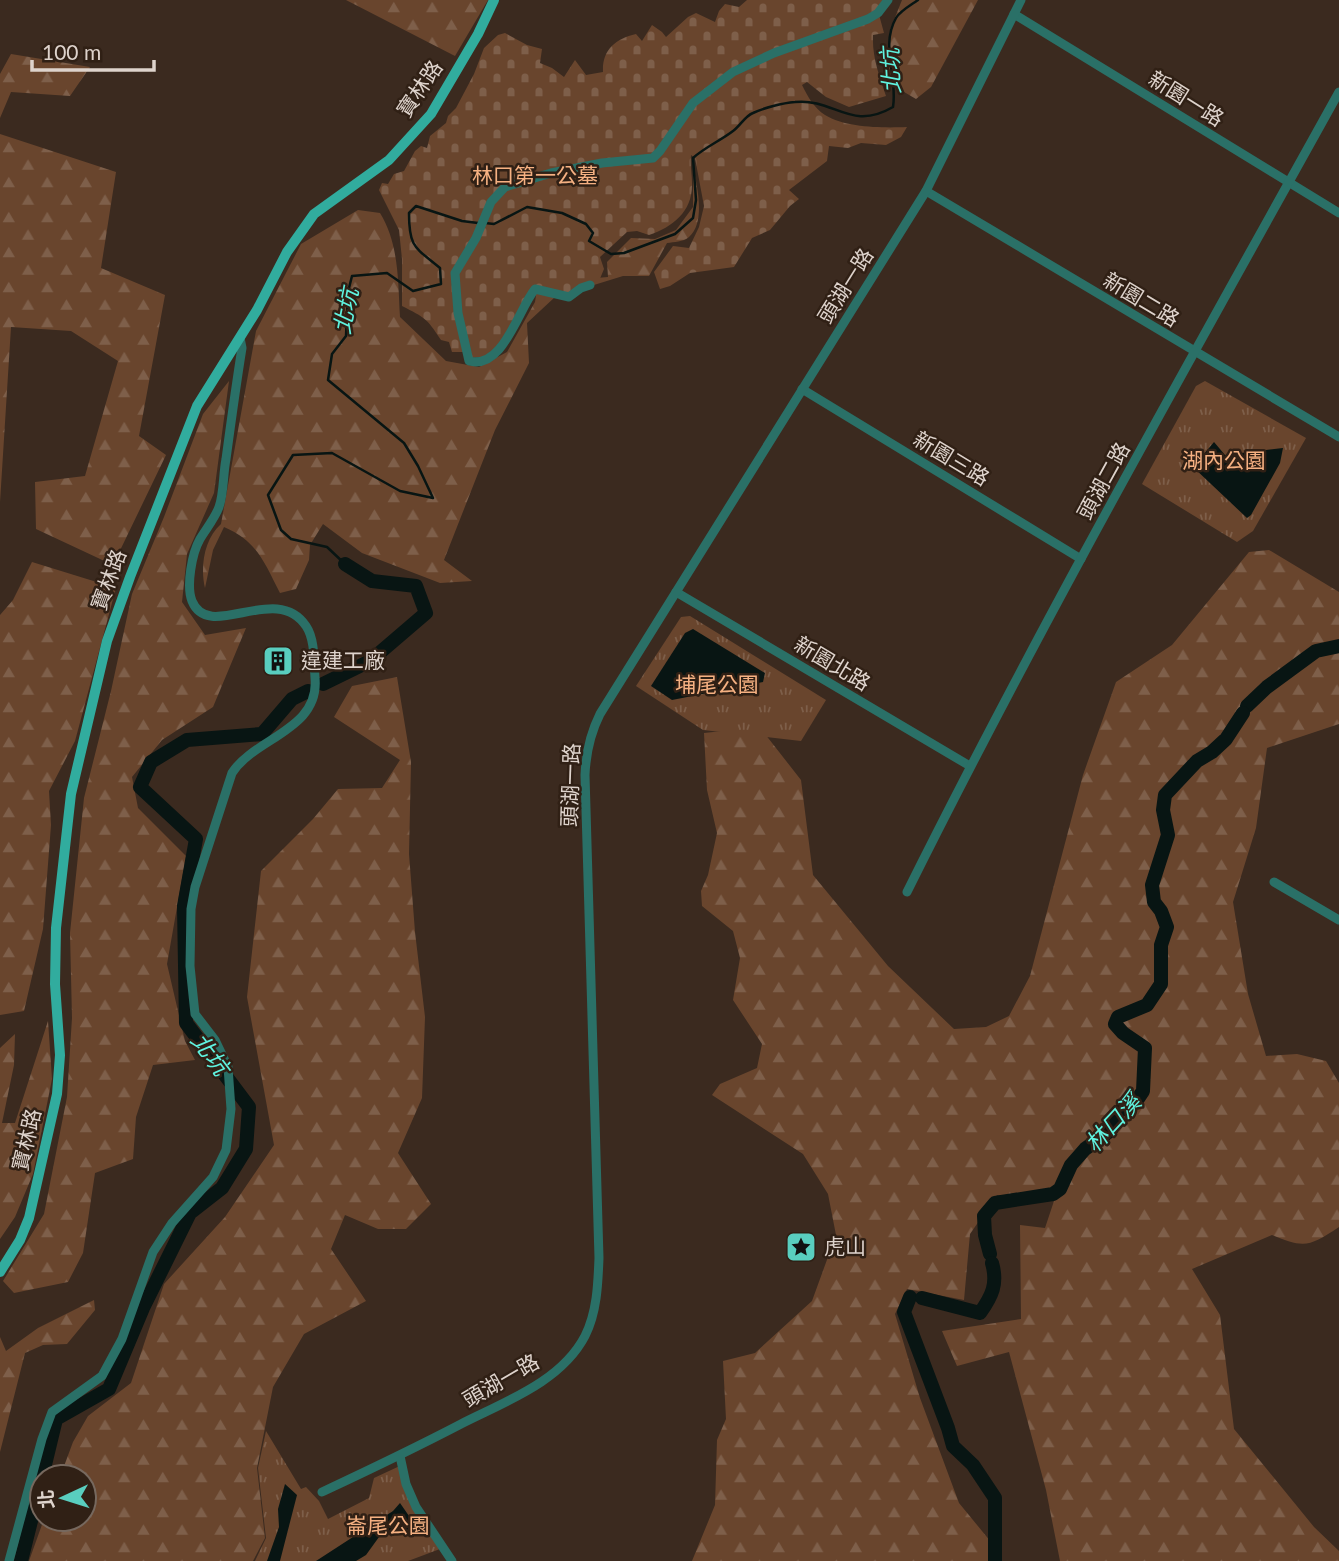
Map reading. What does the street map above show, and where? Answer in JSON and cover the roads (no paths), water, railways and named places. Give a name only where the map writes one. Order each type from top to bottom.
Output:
[{"type":"main road","name":"寶林路","points":[[0,1272],[20,1240],[29,1218],[57,1094],[60,1055],[55,984],[56,928],[71,794],[107,641],[189,424],[287,252],[314,214],[389,160],[431,114],[478,34],[494,0]]},
{"type":"street","points":[[590,285],[569,297],[535,289],[511,333],[488,360],[479,363],[469,361],[458,313],[455,273],[491,202],[505,187],[551,173],[601,163],[653,158],[693,103],[733,72],[774,53],[868,19],[878,13],[888,0]]},
{"type":"street","name":"頭湖一路","points":[[323,1492],[524,1392],[566,1361],[585,1337],[594,1311],[599,1258],[586,754],[591,733],[600,713],[926,191],[1021,0]]},
{"type":"street","name":"新園一路","points":[[1014,14],[1339,213]]},
{"type":"street","name":"頭湖二路","points":[[907,892],[970,766],[1081,559],[1339,92]]},
{"type":"street","name":"新園二路","points":[[926,191],[1339,437]]},
{"type":"street","points":[[9,1561],[52,1412],[102,1376],[122,1339],[153,1252],[172,1223],[213,1177],[226,1150],[231,1109],[228,1067],[215,1040],[195,1014],[190,966],[191,909],[195,887],[232,774],[239,762],[298,722],[309,706],[316,684],[307,627],[289,609],[271,608],[217,618],[202,614],[192,603],[188,585],[198,542],[219,508],[242,348],[240,338]]},
{"type":"street","name":"新園三路","points":[[802,389],[1081,559]]},
{"type":"street","name":"新園北路","points":[[676,592],[970,766]]},
{"type":"street","points":[[1274,882],[1339,920]]},
{"type":"street","points":[[400,1456],[406,1484],[416,1507],[452,1561]]},
{"type":"waterway","name":"北坑","points":[[485,223],[494,224],[527,207],[562,213],[586,224],[593,233],[589,241],[611,254],[624,253],[675,234],[693,218],[696,200],[693,158],[733,131],[750,114],[795,102],[809,102],[865,116],[893,107],[889,51],[891,29],[898,15],[918,0]]},
{"type":"waterway","name":"北坑","points":[[345,564],[327,547],[291,539],[281,530],[268,495],[293,455],[332,453],[400,491],[433,498],[404,443],[328,380],[332,354],[346,336],[348,292],[352,276],[387,273],[413,291],[441,284],[440,268],[419,251],[412,240],[409,213],[416,206],[462,221],[478,223]]},
{"type":"waterway","name":"北坑","points":[[323,684],[370,661],[426,613],[416,586],[372,581],[345,564]]},
{"type":"waterway","name":"林口溪","points":[[1247,706],[1267,687],[1316,651],[1339,646]]},
{"type":"waterway","name":"北坑","points":[[45,1463],[56,1419],[109,1389],[143,1308],[190,1213],[222,1188],[246,1149],[249,1107],[186,1023],[184,906],[196,839],[140,787],[151,762],[187,740],[262,734],[292,699],[308,691]]},
{"type":"waterway","name":"林口溪","points":[[990,1254],[984,1216],[995,1203],[1053,1194],[1060,1189],[1071,1165],[1085,1149],[1111,1130],[1118,1112],[1137,1100],[1143,1091],[1145,1048],[1115,1024],[1118,1017],[1147,1005],[1161,984],[1161,945],[1167,927],[1154,902],[1152,885],[1168,835],[1163,810],[1165,795],[1197,761],[1226,739],[1243,713]]},
{"type":"waterway","name":"林口溪","points":[[922,1298],[980,1313],[993,1289],[992,1263]]},
{"type":"waterway","name":"林口溪","points":[[910,1297],[904,1312],[953,1446],[973,1465],[995,1498],[995,1561]]},
{"type":"waterway","name":"北坑","points":[[21,1561],[28,1533]]},
{"type":"place","name":"違建工廠","points":[[278,661]]},
{"type":"place","name":"虎山","points":[[801,1247]]},
{"type":"park label","name":"林口第一公墓","points":[[535,176]]},
{"type":"park label","name":"湖內公園","points":[[1224,461]]},
{"type":"park label","name":"埔尾公園","points":[[717,685]]},
{"type":"park label","name":"崙尾公園","points":[[388,1526]]}]
